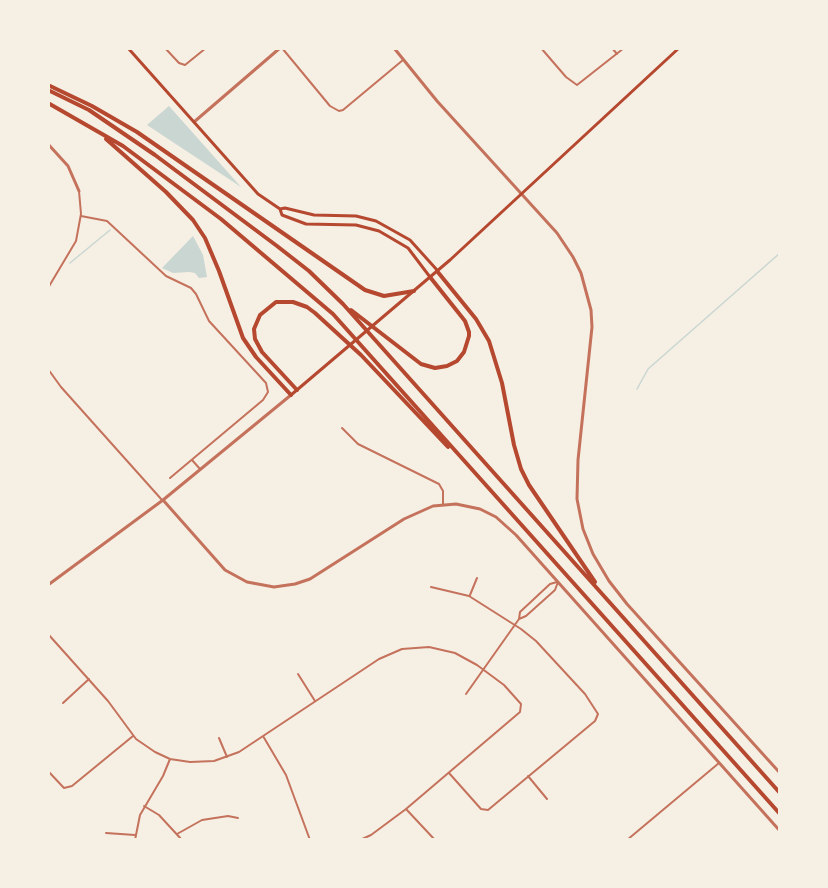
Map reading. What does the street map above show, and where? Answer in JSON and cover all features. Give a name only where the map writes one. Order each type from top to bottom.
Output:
[{"type":"highway","points":[[48,87],[92,106],[137,132],[364,290],[384,296],[414,291]]},
{"type":"highway","points":[[48,87],[89,110],[155,155],[277,246],[343,303],[421,364],[435,368],[457,361],[464,352],[469,332],[460,314],[430,277]]},
{"type":"highway","points":[[48,103],[123,146],[221,219],[333,314],[780,813]]},
{"type":"highway","points":[[97,130],[160,186],[193,220],[216,262],[243,338],[256,357],[291,395]]},
{"type":"highway","points":[[437,271],[476,319],[489,341],[501,383],[514,445],[521,469],[529,485],[602,593]]},
{"type":"highway","points":[[297,390],[262,352],[255,339],[254,330],[260,315],[276,302],[293,302],[307,306],[315,313],[361,355],[499,501]]},
{"type":"highway","points":[[343,303],[780,793]]},
{"type":"main road","points":[[128,48],[258,194],[280,209],[282,215],[306,224],[356,225],[379,231],[408,249],[430,277]]},
{"type":"main road","points":[[291,395],[437,271],[679,48]]},
{"type":"main road","points":[[280,209],[285,208],[314,216],[356,216],[376,221],[410,240],[437,271]]},
{"type":"street","points":[[165,48],[181,65],[185,65],[206,48]]},
{"type":"street","points":[[194,122],[281,48],[330,106],[339,111],[403,60]]},
{"type":"street","points":[[394,48],[437,100],[557,233],[573,256],[581,273],[591,310],[591,345],[577,482],[579,515],[593,554],[609,581],[627,604],[780,773]]},
{"type":"street","points":[[541,48],[575,85],[581,84],[624,48]]},
{"type":"street","points":[[612,48],[617,54]]},
{"type":"street","points":[[48,144],[68,166],[79,191],[81,216],[76,241],[48,288]]},
{"type":"street","points":[[81,216],[107,221],[166,276],[191,288],[208,321],[266,383],[268,392],[263,400],[170,478]]},
{"type":"street","points":[[48,369],[61,387],[225,570],[247,582],[274,587],[310,579],[417,512],[442,505],[456,504],[480,509],[496,517],[509,528],[558,582],[780,831]]},
{"type":"street","points":[[48,585],[163,501],[291,395]]},
{"type":"street","points":[[342,428],[358,444],[440,484],[443,491],[442,505]]},
{"type":"street","points":[[192,460],[201,470]]},
{"type":"street","points":[[469,596],[477,578]]},
{"type":"street","points":[[466,694],[519,619],[526,616],[555,590],[558,582]]},
{"type":"street","points":[[519,619],[520,612],[528,603],[550,584],[558,582]]},
{"type":"street","points":[[431,587],[469,596],[515,624],[536,641],[585,694],[598,714],[595,721],[488,810],[481,809],[449,773]]},
{"type":"street","points":[[48,634],[108,701],[133,736],[155,752],[170,759],[204,762],[227,757],[379,659],[409,648],[443,649],[464,657],[504,685],[521,704],[521,710],[516,716],[406,809],[371,835],[360,840]]},
{"type":"street","points":[[298,674],[315,700]]},
{"type":"street","points":[[63,703],[89,679]]},
{"type":"street","points":[[48,771],[64,788],[72,786],[133,736]]},
{"type":"street","points":[[262,736],[286,775],[310,840]]},
{"type":"street","points":[[219,738],[227,757]]},
{"type":"street","points":[[135,840],[144,806],[163,776],[170,759]]},
{"type":"street","points":[[627,840],[719,763]]},
{"type":"street","points":[[528,776],[547,799]]},
{"type":"street","points":[[144,806],[159,815],[182,840]]},
{"type":"street","points":[[406,809],[435,840]]},
{"type":"street","points":[[177,834],[202,820],[228,816],[238,818]]},
{"type":"street","points":[[106,833],[135,835]]},
{"type":"street","points":[[371,835],[374,840]]},
{"type":"shaded area","points":[[169,106],[241,187],[147,125]]},
{"type":"shaded area","points":[[193,236],[203,255],[207,277],[199,278],[195,273],[189,272],[173,273],[162,268]]},
{"type":"waterway","points":[[70,263],[110,230]]},
{"type":"waterway","points":[[637,389],[648,369],[780,253]]}]
